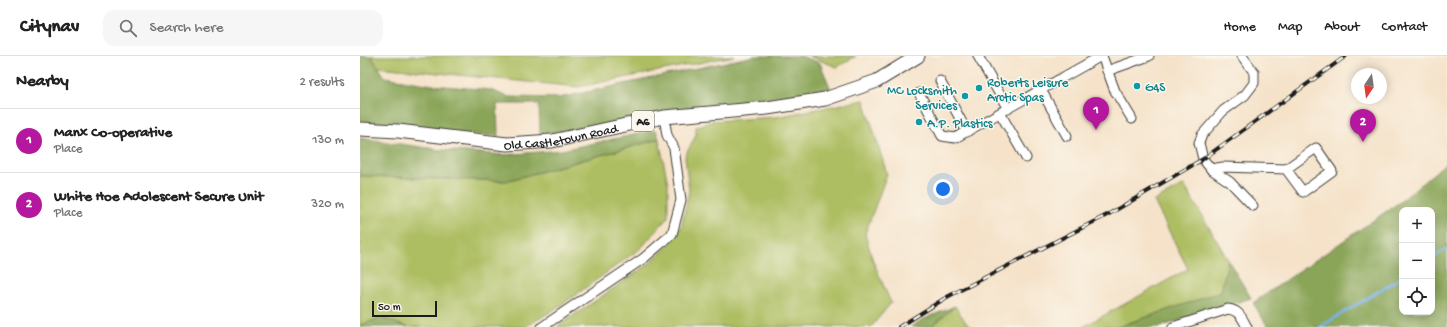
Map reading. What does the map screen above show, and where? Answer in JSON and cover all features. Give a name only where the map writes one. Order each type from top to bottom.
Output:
[{"type":"highway","name":"Old Castletown Road","points":[[360,129],[398,131],[507,144],[529,144],[552,141],[664,118],[767,108],[825,99],[877,81],[918,56]]},
{"type":"lane","points":[[978,56],[1026,158]]},
{"type":"lane","points":[[919,93],[942,136],[955,138],[1102,56],[1115,91],[1132,119]]},
{"type":"lane","points":[[1107,71],[1149,56]]},
{"type":"lane","points":[[1242,56],[1254,72],[1254,83],[1245,95],[1223,111],[1202,134],[1199,143],[1203,159],[1211,169],[1230,182],[1253,206]]},
{"type":"lane","points":[[940,81],[967,132]]},
{"type":"lane","points":[[1042,90],[1067,136]]},
{"type":"lane","points":[[542,327],[644,258],[672,234],[681,200],[678,165],[674,148],[667,135],[664,118]]},
{"type":"lane","points":[[1211,169],[1223,167],[1286,169],[1316,148],[1332,171],[1303,192],[1286,169]]},
{"type":"lane","points":[[1173,327],[1228,309],[1239,314],[1247,327]]},
{"type":"green space","points":[[360,56],[371,56],[385,77],[432,85],[491,90],[508,97],[559,98],[754,56],[800,56],[820,63],[832,92],[540,134],[539,104],[497,104],[498,136],[439,132],[360,121]]},
{"type":"green space","points":[[371,56],[734,56],[578,87],[378,67]]},
{"type":"green space","points":[[809,56],[856,56],[837,67]]},
{"type":"green space","points":[[864,100],[887,174],[865,234],[873,261],[891,303],[871,327],[557,327],[646,266],[669,245],[681,228],[689,191],[685,156],[696,135],[696,127],[713,121],[776,117]]},
{"type":"green space","points":[[656,130],[659,139],[506,181],[360,176],[360,138],[441,150],[504,155],[562,150]]},
{"type":"green space","points":[[659,139],[668,184],[668,217],[641,248],[560,306],[525,327],[407,327],[381,318],[360,325],[360,176],[506,181]]},
{"type":"green space","points":[[1447,162],[1447,327],[1268,327],[1253,303],[1400,202]]},
{"type":"green space","points":[[1184,185],[1228,260],[1221,292],[1117,327],[1083,327],[1188,269],[1154,201]]},
{"type":"green space","points":[[1228,260],[1251,298],[1159,327],[1117,327],[1221,292]]},
{"type":"green space","points":[[955,306],[967,324],[971,327],[931,327]]},
{"type":"green space","points":[[955,306],[931,327],[911,327],[922,320]]},
{"type":"green space","points":[[381,318],[407,327],[360,327],[360,325]]},
{"type":"waterway","points":[[1435,256],[1447,249]]},
{"type":"waterway","points":[[1320,327],[1399,279]]},
{"type":"railway","points":[[899,327],[947,297],[1109,214],[1203,159],[1346,56]]},
{"type":"place","name":"G4S","points":[[1137,86]]},
{"type":"place","name":"Roberts Leisure Arctic Spas","points":[[979,88]]},
{"type":"place","name":"MC Locksmith Services","points":[[965,96]]},
{"type":"place","name":"A.P. Plastics","points":[[919,122]]},
{"type":"place","name":"Manx Co-operative","points":[[1096,130]]},
{"type":"place","name":"White Hoe Adolescent Secure Unit","points":[[1363,142]]}]
